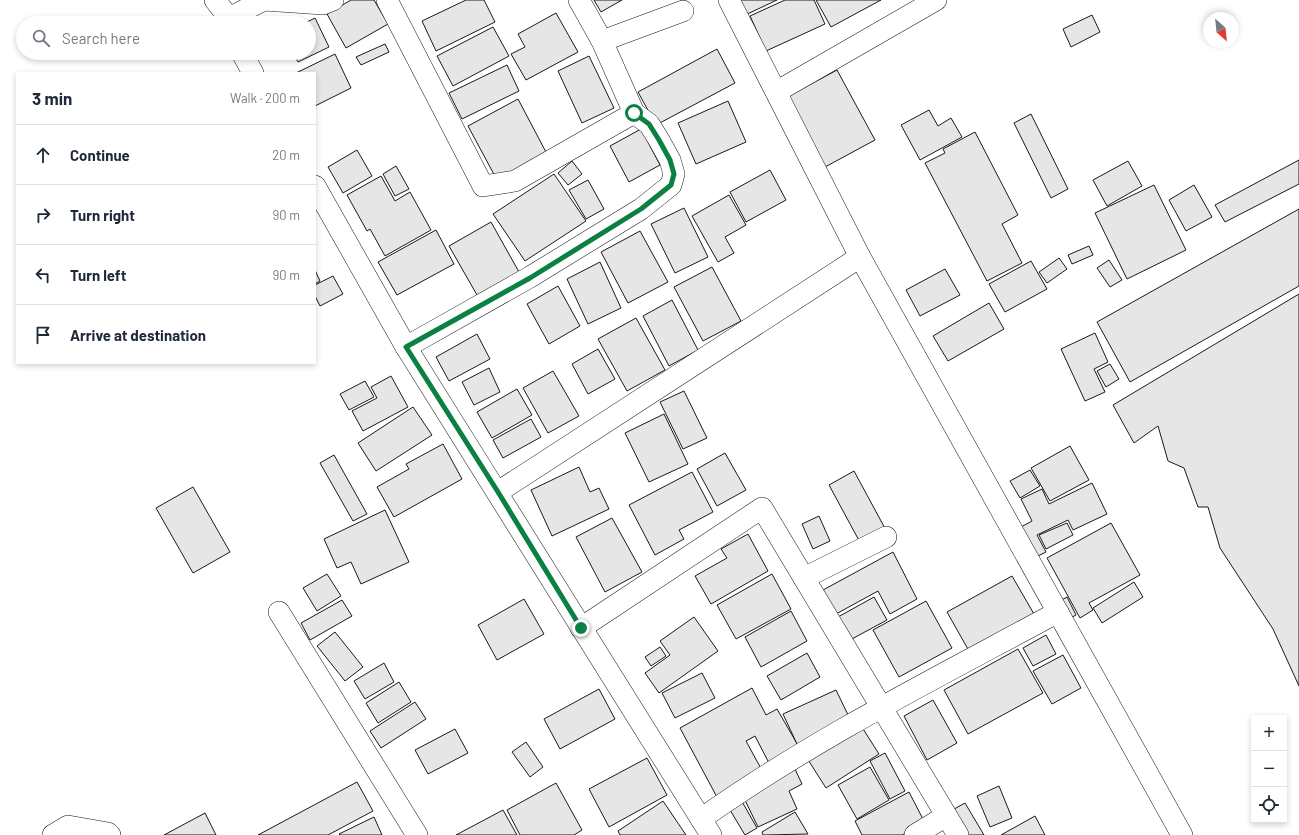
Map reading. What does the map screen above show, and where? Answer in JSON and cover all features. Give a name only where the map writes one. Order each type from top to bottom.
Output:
[{"type":"street","points":[[215,0],[226,16]]},
{"type":"street","points":[[238,16],[264,0],[323,4],[333,0]]},
{"type":"street","points":[[387,0],[483,186],[515,181],[634,113]]},
{"type":"street","points":[[406,347],[530,278],[641,209],[671,185],[674,174],[670,160],[649,124],[634,113],[602,41],[579,0]]},
{"type":"street","points":[[729,0],[860,257],[1182,835]]},
{"type":"street","points":[[776,92],[912,6],[936,0]]},
{"type":"street","points":[[602,41],[683,11]]},
{"type":"street","points":[[316,188],[406,347],[706,827],[738,793],[766,775],[881,707],[1058,612]]},
{"type":"street","points":[[498,492],[860,257]]},
{"type":"street","points":[[581,628],[762,508],[958,835]]},
{"type":"street","points":[[804,578],[886,537]]},
{"type":"street","points":[[279,612],[417,835]]},
{"type":"street","points":[[915,835],[946,816]]},
{"type":"street","points":[[53,835],[68,826],[108,833],[110,835]]},
{"type":"building","points":[[351,0],[374,0],[388,24],[346,48],[327,14]]},
{"type":"building","points":[[466,0],[484,0],[495,22],[436,51],[422,21]]},
{"type":"building","points":[[594,0],[622,0],[601,12]]},
{"type":"building","points":[[733,0],[777,0],[741,17]]},
{"type":"building","points":[[785,0],[814,0],[825,24],[766,51],[750,16]]},
{"type":"building","points":[[816,0],[881,0],[831,27]]},
{"type":"building","points":[[556,13],[578,52],[526,80],[511,54],[525,47],[518,34]]},
{"type":"building","points":[[1092,15],[1100,32],[1071,47],[1063,29]]},
{"type":"building","points":[[316,20],[329,47],[316,53]]},
{"type":"building","points":[[493,27],[509,56],[453,86],[437,56]]},
{"type":"building","points":[[385,44],[389,52],[361,65],[356,57]]},
{"type":"building","points":[[717,49],[735,83],[656,125],[638,92]]},
{"type":"building","points":[[335,54],[351,88],[316,106],[316,72],[298,72]]},
{"type":"building","points":[[589,56],[614,108],[582,123],[558,71]]},
{"type":"building","points":[[507,65],[519,91],[462,119],[449,93]]},
{"type":"building","points":[[837,70],[875,140],[825,167],[787,97]]},
{"type":"building","points":[[518,99],[547,154],[497,180],[468,126]]},
{"type":"building","points":[[728,101],[746,142],[696,164],[678,123]]},
{"type":"building","points":[[929,110],[938,126],[951,118],[962,137],[920,160],[901,125]]},
{"type":"building","points":[[1031,114],[1068,189],[1051,198],[1014,123]]},
{"type":"building","points":[[641,129],[660,165],[629,182],[610,146]]},
{"type":"building","points":[[975,132],[1018,215],[1002,224],[1022,263],[987,281],[925,163],[945,153],[943,149]]},
{"type":"building","points":[[357,150],[372,176],[343,193],[328,167]]},
{"type":"building","points":[[1299,160],[1299,184],[1225,222],[1215,205]]},
{"type":"building","points":[[572,161],[582,174],[568,185],[558,173]]},
{"type":"building","points":[[1128,161],[1142,186],[1107,206],[1093,180]]},
{"type":"building","points":[[396,166],[409,189],[395,196],[383,174]]},
{"type":"building","points":[[770,170],[786,200],[746,222],[730,192]]},
{"type":"building","points":[[554,174],[586,221],[525,261],[493,214]]},
{"type":"building","points":[[381,176],[395,201],[410,192],[431,230],[385,256],[370,229],[367,231],[347,195]]},
{"type":"building","points":[[588,180],[604,209],[586,219],[569,190]]},
{"type":"building","points":[[1154,185],[1186,250],[1127,279],[1095,213]]},
{"type":"building","points":[[1194,185],[1212,217],[1186,231],[1169,200]]},
{"type":"building","points":[[729,195],[746,225],[725,237],[734,253],[718,262],[692,216]]},
{"type":"building","points":[[684,208],[708,257],[675,273],[651,224]]},
{"type":"building","points":[[1299,209],[1299,286],[1130,382],[1097,322]]},
{"type":"building","points":[[491,222],[519,272],[477,295],[449,246]]},
{"type":"building","points":[[436,230],[454,264],[397,295],[378,262]]},
{"type":"building","points":[[640,231],[668,282],[628,303],[601,252]]},
{"type":"building","points":[[1089,246],[1093,255],[1072,264],[1068,255]]},
{"type":"building","points":[[1059,258],[1067,269],[1047,283],[1039,272]]},
{"type":"building","points":[[1109,260],[1122,280],[1110,287],[1097,268]]},
{"type":"building","points":[[1031,261],[1047,289],[1005,312],[989,284]]},
{"type":"building","points":[[600,262],[621,308],[588,324],[567,279]]},
{"type":"building","points":[[712,267],[741,321],[703,341],[674,287]]},
{"type":"building","points":[[945,269],[960,295],[920,316],[906,290]]},
{"type":"building","points":[[316,272],[320,281],[316,283]]},
{"type":"building","points":[[333,276],[343,294],[320,306],[316,298],[316,284]]},
{"type":"building","points":[[558,286],[580,326],[549,344],[527,304]]},
{"type":"building","points":[[1299,294],[1299,686],[1273,629],[1220,548],[1208,507],[1198,507],[1184,468],[1168,461],[1158,426],[1134,443],[1113,405]]},
{"type":"building","points":[[672,300],[698,350],[669,366],[643,316]]},
{"type":"building","points":[[989,303],[1004,329],[948,361],[933,336]]},
{"type":"building","points":[[636,318],[665,370],[627,391],[598,339]]},
{"type":"building","points":[[1095,333],[1108,362],[1094,369],[1105,392],[1085,401],[1061,349]]},
{"type":"building","points":[[477,334],[490,359],[449,381],[436,357]]},
{"type":"building","points":[[598,349],[615,379],[588,394],[572,364]]},
{"type":"building","points":[[1110,364],[1119,379],[1106,387],[1097,371]]},
{"type":"building","points":[[489,368],[500,392],[474,405],[462,382]]},
{"type":"building","points":[[553,371],[579,416],[548,433],[523,388]]},
{"type":"building","points":[[391,376],[408,407],[363,431],[352,411],[377,398],[371,387]]},
{"type":"building","points":[[365,381],[374,397],[349,410],[340,394]]},
{"type":"building","points":[[517,389],[532,415],[492,438],[477,412]]},
{"type":"building","points":[[684,391],[707,438],[683,449],[660,402]]},
{"type":"building","points":[[413,407],[432,435],[376,471],[358,443]]},
{"type":"building","points":[[664,414],[688,464],[649,482],[625,433]]},
{"type":"building","points":[[531,419],[541,437],[503,458],[493,440]]},
{"type":"building","points":[[443,444],[462,479],[394,517],[377,487],[409,469],[406,464]]},
{"type":"building","points":[[1070,446],[1089,480],[1050,501],[1031,468]]},
{"type":"building","points":[[725,453],[746,490],[717,506],[697,469]]},
{"type":"building","points":[[334,455],[367,514],[353,521],[320,463]]},
{"type":"building","points":[[579,467],[590,492],[599,488],[609,509],[552,536],[531,490]]},
{"type":"building","points":[[1030,470],[1040,486],[1020,498],[1010,481]]},
{"type":"building","points":[[854,471],[887,532],[862,546],[829,485]]},
{"type":"building","points":[[692,472],[713,512],[679,530],[684,539],[655,555],[629,505]]},
{"type":"building","points":[[1092,483],[1107,514],[1073,530],[1068,520],[1037,535],[1046,552],[1036,557],[1021,527],[1032,521],[1021,499],[1042,489],[1049,504]]},
{"type":"building","points":[[193,487],[230,552],[193,573],[156,508]]},
{"type":"building","points":[[385,510],[409,562],[361,584],[351,562],[337,568],[324,539]]},
{"type":"building","points":[[819,516],[830,541],[813,549],[802,524]]},
{"type":"building","points":[[612,518],[642,572],[605,592],[576,537]]},
{"type":"building","points":[[1067,523],[1073,535],[1046,549],[1039,535]]},
{"type":"building","points":[[1111,523],[1140,575],[1089,603],[1093,610],[1080,618],[1047,558]]},
{"type":"building","points":[[748,534],[768,571],[711,604],[695,576],[727,558],[721,549]]},
{"type":"building","points":[[893,552],[917,599],[890,614],[878,591],[836,614],[823,590]]},
{"type":"building","points":[[327,574],[341,596],[317,611],[303,588]]},
{"type":"building","points":[[772,574],[791,609],[736,639],[717,605]]},
{"type":"building","points":[[1012,576],[1034,614],[969,651],[947,612]]},
{"type":"building","points":[[1134,582],[1143,597],[1102,623],[1093,608]]},
{"type":"building","points":[[874,597],[887,620],[850,640],[838,617]]},
{"type":"building","points":[[1067,597],[1076,615],[1065,621],[1056,603]]},
{"type":"building","points":[[524,599],[544,634],[497,660],[478,625]]},
{"type":"building","points":[[342,600],[352,616],[310,640],[301,623]]},
{"type":"building","points":[[926,601],[952,648],[899,677],[873,630]]},
{"type":"building","points":[[791,611],[807,641],[761,667],[745,637]]},
{"type":"building","points":[[694,617],[718,651],[659,693],[645,673],[670,655],[660,641]]},
{"type":"building","points":[[335,632],[363,667],[345,681],[317,646]]},
{"type":"building","points":[[1046,635],[1056,654],[1033,666],[1023,648]]},
{"type":"building","points":[[660,647],[666,656],[651,666],[645,657]]},
{"type":"building","points":[[1018,649],[1043,693],[968,734],[944,690]]},
{"type":"building","points":[[807,653],[820,677],[781,700],[767,676]]},
{"type":"building","points":[[1063,655],[1081,688],[1052,704],[1033,671]]},
{"type":"building","points":[[384,663],[394,682],[365,699],[354,681]]},
{"type":"building","points":[[702,673],[715,698],[675,718],[662,693]]},
{"type":"building","points":[[399,682],[411,702],[378,723],[366,703]]},
{"type":"building","points":[[752,688],[766,715],[777,709],[799,747],[769,763],[755,736],[746,741],[764,774],[718,799],[680,728]]},
{"type":"building","points":[[599,689],[615,719],[560,749],[544,719]]},
{"type":"building","points":[[836,690],[850,719],[797,744],[783,714]]},
{"type":"building","points":[[933,700],[957,743],[927,760],[904,716]]},
{"type":"building","points":[[415,702],[426,719],[381,748],[370,731]]},
{"type":"building","points":[[858,721],[879,754],[826,788],[805,755]]},
{"type":"building","points":[[455,729],[468,753],[428,774],[415,750]]},
{"type":"building","points":[[526,742],[543,767],[530,777],[512,752]]},
{"type":"building","points":[[885,753],[905,791],[890,799],[870,761]]},
{"type":"building","points":[[647,758],[667,795],[609,827],[589,789]]},
{"type":"building","points":[[794,767],[802,784],[789,791],[797,809],[758,827],[741,792]]},
{"type":"building","points":[[870,767],[889,800],[857,819],[838,785]]},
{"type":"building","points":[[357,782],[373,811],[328,835],[258,835]]},
{"type":"building","points":[[556,783],[582,830],[574,835],[520,835],[507,810]]},
{"type":"building","points":[[999,786],[1012,818],[990,827],[977,796]]},
{"type":"building","points":[[909,792],[925,823],[902,835],[862,835],[855,821]]},
{"type":"building","points":[[740,798],[757,828],[745,835],[727,805]]},
{"type":"building","points":[[663,801],[686,835],[620,835],[618,831]]},
{"type":"building","points":[[965,803],[984,835],[960,835],[947,813]]},
{"type":"building","points":[[503,810],[517,835],[456,835]]},
{"type":"building","points":[[795,812],[808,834],[763,835],[762,832]]},
{"type":"building","points":[[205,813],[216,835],[164,835]]},
{"type":"building","points":[[1035,816],[1045,835],[1001,835]]},
{"type":"building","points":[[374,817],[382,835],[339,834]]},
{"type":"route","points":[[581,628],[498,492],[406,347],[530,278],[641,209],[671,185],[674,174],[670,160],[649,124],[634,113]]}]
